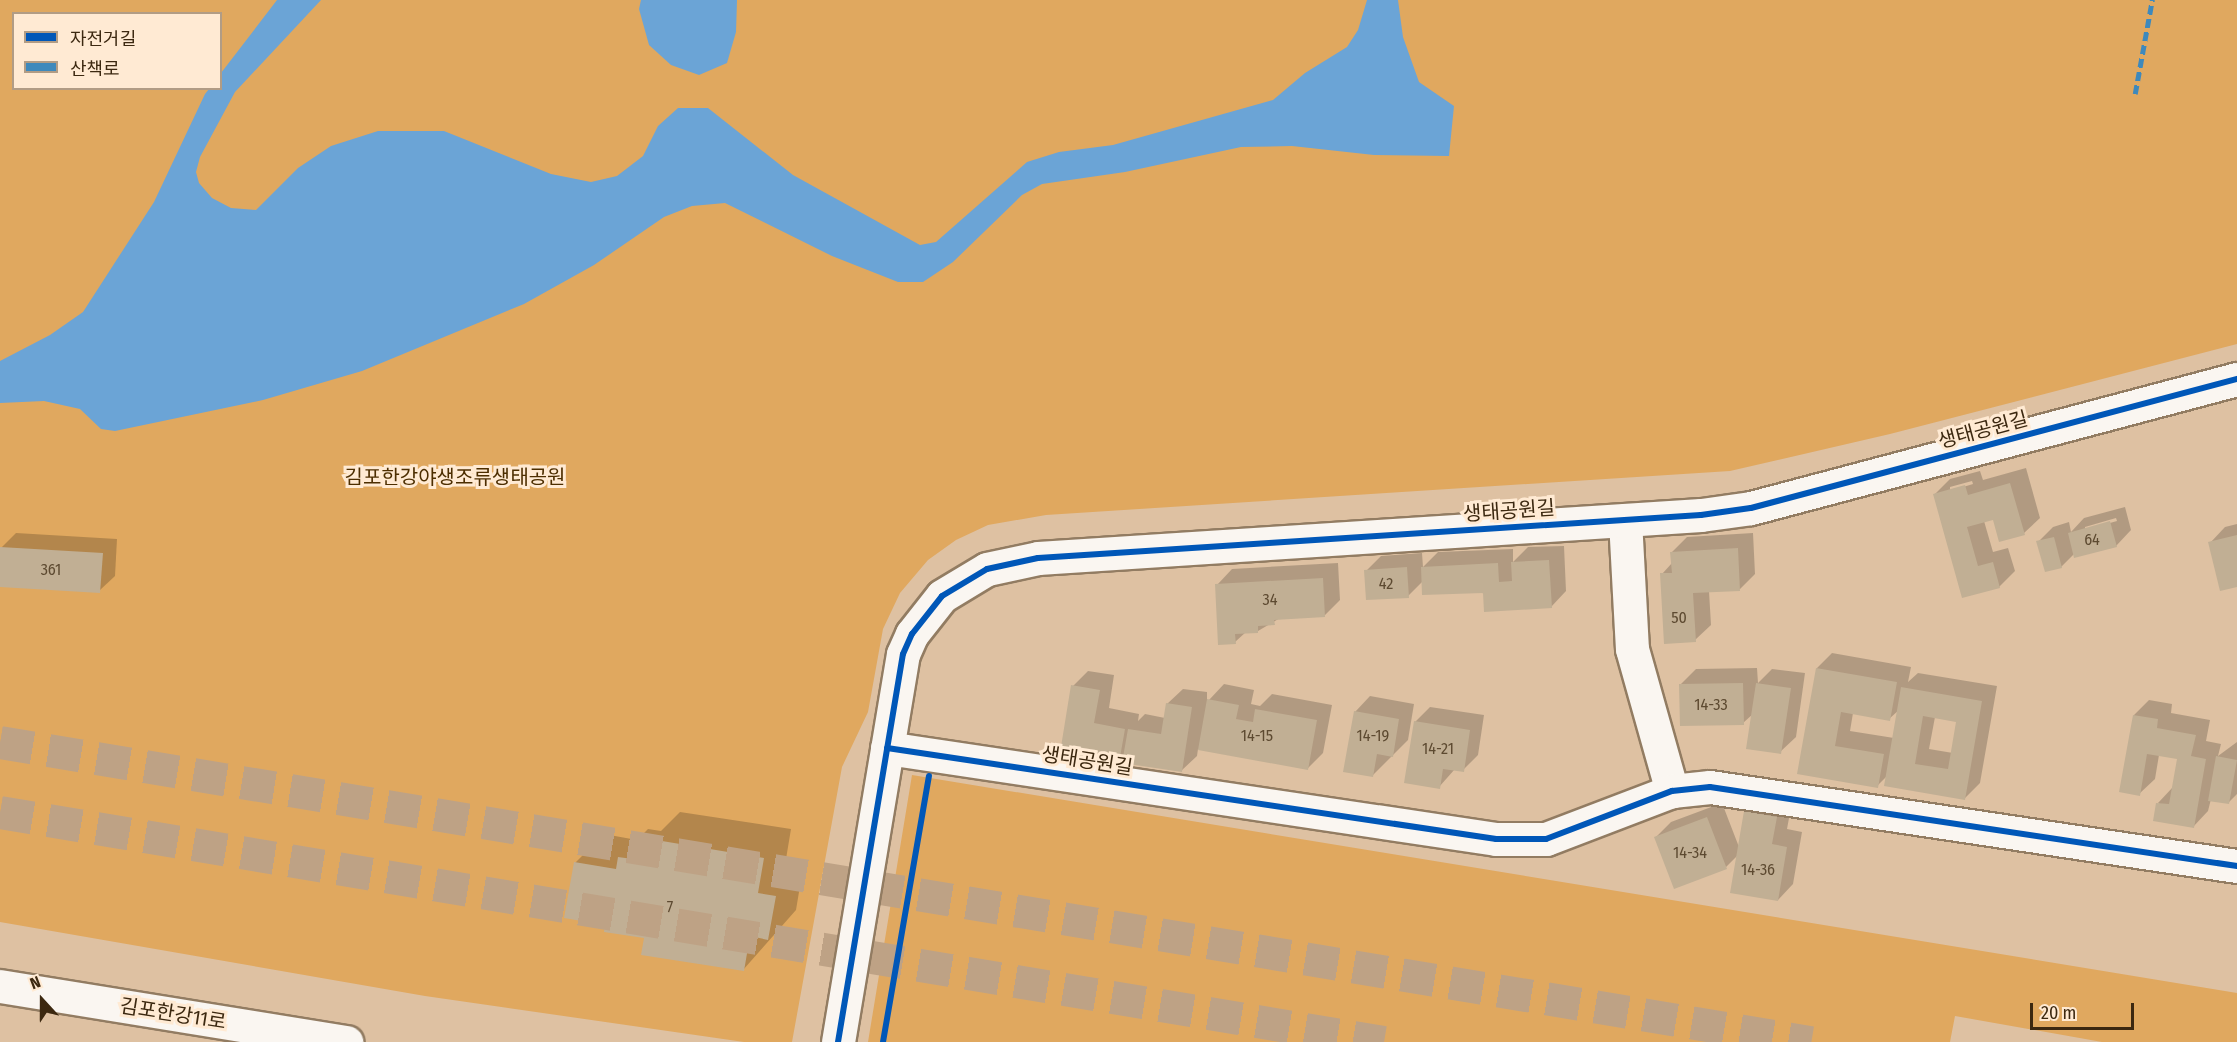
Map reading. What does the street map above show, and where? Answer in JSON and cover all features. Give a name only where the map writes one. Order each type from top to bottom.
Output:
[{"type":"street","name":"생태공원길","points":[[838,1042],[899,671],[912,634],[942,596],[987,569],[1038,558],[1625,519],[1751,508],[2237,379]]},
{"type":"street","points":[[1625,519],[1632,649],[1672,791]]},
{"type":"street","name":"생태공원길","points":[[887,748],[1524,841],[1570,832],[1672,791],[1731,788],[2237,866]]},
{"type":"street","name":"김포한강11로","points":[[0,986],[347,1042]]},
{"type":"street","name":"김포한강11로","points":[[0,997],[253,1042]]},
{"type":"green space","name":"김포한강야생조류생태공원","points":[[0,0],[2237,0],[2237,344],[1890,434],[1730,471],[1046,515],[988,525],[956,540],[928,560],[900,593],[883,629],[868,712],[842,767],[792,1042],[744,1042],[425,996],[0,922]]},
{"type":"green space","points":[[912,775],[2237,993],[2237,1042],[2102,1042],[1955,1016],[1950,1042],[868,1042]]},
{"type":"water","points":[[277,0],[321,0],[235,92],[200,157],[196,172],[199,183],[212,198],[231,208],[256,210],[298,168],[331,146],[378,131],[444,131],[551,174],[591,182],[617,176],[643,156],[658,126],[678,108],[708,108],[793,175],[920,245],[936,242],[1027,162],[1059,152],[1113,145],[1273,100],[1305,73],[1347,47],[1358,30],[1367,0],[1398,0],[1403,37],[1419,82],[1454,106],[1449,156],[1374,155],[1292,146],[1241,147],[1125,172],[1042,184],[1022,195],[953,262],[923,282],[898,282],[832,256],[725,203],[692,206],[664,217],[594,265],[524,304],[362,371],[263,400],[115,431],[101,429],[80,409],[44,401],[0,403],[0,361],[50,335],[83,312],[154,202],[205,94],[208,90],[222,90],[222,72]]},
{"type":"water","points":[[641,0],[737,0],[736,32],[727,63],[699,75],[671,65],[649,45],[639,9]]},
{"type":"building","points":[[2010,483],[2025,535],[1999,542],[1993,520],[1967,527],[1978,566],[1993,562],[2000,588],[1962,598],[1933,494],[1965,485],[1968,495]]},
{"type":"building","points":[[2110,521],[2117,547],[2074,558],[2068,533]]},
{"type":"building","points":[[2237,535],[2237,587],[2220,591],[2208,542]]},
{"type":"building","points":[[2054,537],[2062,568],[2045,572],[2036,541]]},
{"type":"building","points":[[0,547],[103,553],[100,593],[0,587]]},
{"type":"building","points":[[1738,548],[1740,591],[1693,593],[1696,642],[1664,644],[1660,573],[1672,573],[1670,552]]},
{"type":"building","points":[[1549,560],[1552,608],[1484,612],[1483,593],[1422,595],[1421,567],[1498,563],[1499,582],[1512,581],[1511,562]]},
{"type":"building","points":[[1407,567],[1409,598],[1366,600],[1364,570]]},
{"type":"building","points":[[1323,578],[1325,617],[1274,620],[1275,625],[1258,626],[1258,633],[1235,634],[1236,644],[1218,645],[1215,584]]},
{"type":"building","points":[[1816,668],[1897,682],[1890,721],[1841,712],[1835,746],[1884,754],[1878,788],[1797,774]]},
{"type":"building","points":[[1743,683],[1744,725],[1680,726],[1679,684]]},
{"type":"building","points":[[1756,683],[1791,688],[1781,754],[1746,749]]},
{"type":"building","points":[[1071,685],[1100,690],[1094,723],[1125,729],[1119,763],[1060,753]]},
{"type":"building","points":[[1901,687],[1982,701],[1965,800],[1884,786]],"holes":[[[1923,716],[1956,722],[1948,769],[1915,764]]]},
{"type":"building","points":[[1207,699],[1239,705],[1236,719],[1253,722],[1255,709],[1317,720],[1308,770],[1198,750]]},
{"type":"building","points":[[1166,703],[1192,707],[1182,772],[1122,763],[1128,729],[1161,734]]},
{"type":"building","points":[[1354,711],[1399,719],[1393,757],[1377,754],[1373,777],[1343,772]]},
{"type":"building","points":[[2133,715],[2158,719],[2157,728],[2196,735],[2191,756],[2206,759],[2194,828],[2153,821],[2156,803],[2169,804],[2177,759],[2147,754],[2140,796],[2119,792]]},
{"type":"building","points":[[1414,721],[1470,730],[1464,772],[1443,769],[1440,789],[1404,783]]},
{"type":"building","points":[[2216,756],[2237,760],[2229,804],[2208,801]]},
{"type":"building","points":[[1744,811],[1777,817],[1772,844],[1787,847],[1778,901],[1730,893]]},
{"type":"building","points":[[1707,817],[1727,869],[1674,889],[1654,837]]},
{"type":"building","points":[[650,839],[764,858],[758,893],[776,896],[768,940],[750,936],[744,971],[641,955],[644,938],[604,932],[605,925],[564,918],[574,862],[616,869],[618,857],[647,861]]},
{"type":"tunnel","points":[[0,742],[1811,1042]]},
{"type":"tunnel","points":[[0,812],[1384,1042]]},
{"type":"marked path","points":[[2135,94],[2152,0]]},
{"type":"cycle path","points":[[838,1042],[903,654],[912,634],[942,596],[987,569],[1038,558],[1701,515],[1751,508],[2237,379]]},
{"type":"cycle path","points":[[887,748],[1496,839],[1546,839],[1672,791],[1710,787],[2237,866]]},
{"type":"cycle path","points":[[883,1042],[929,776]]}]
